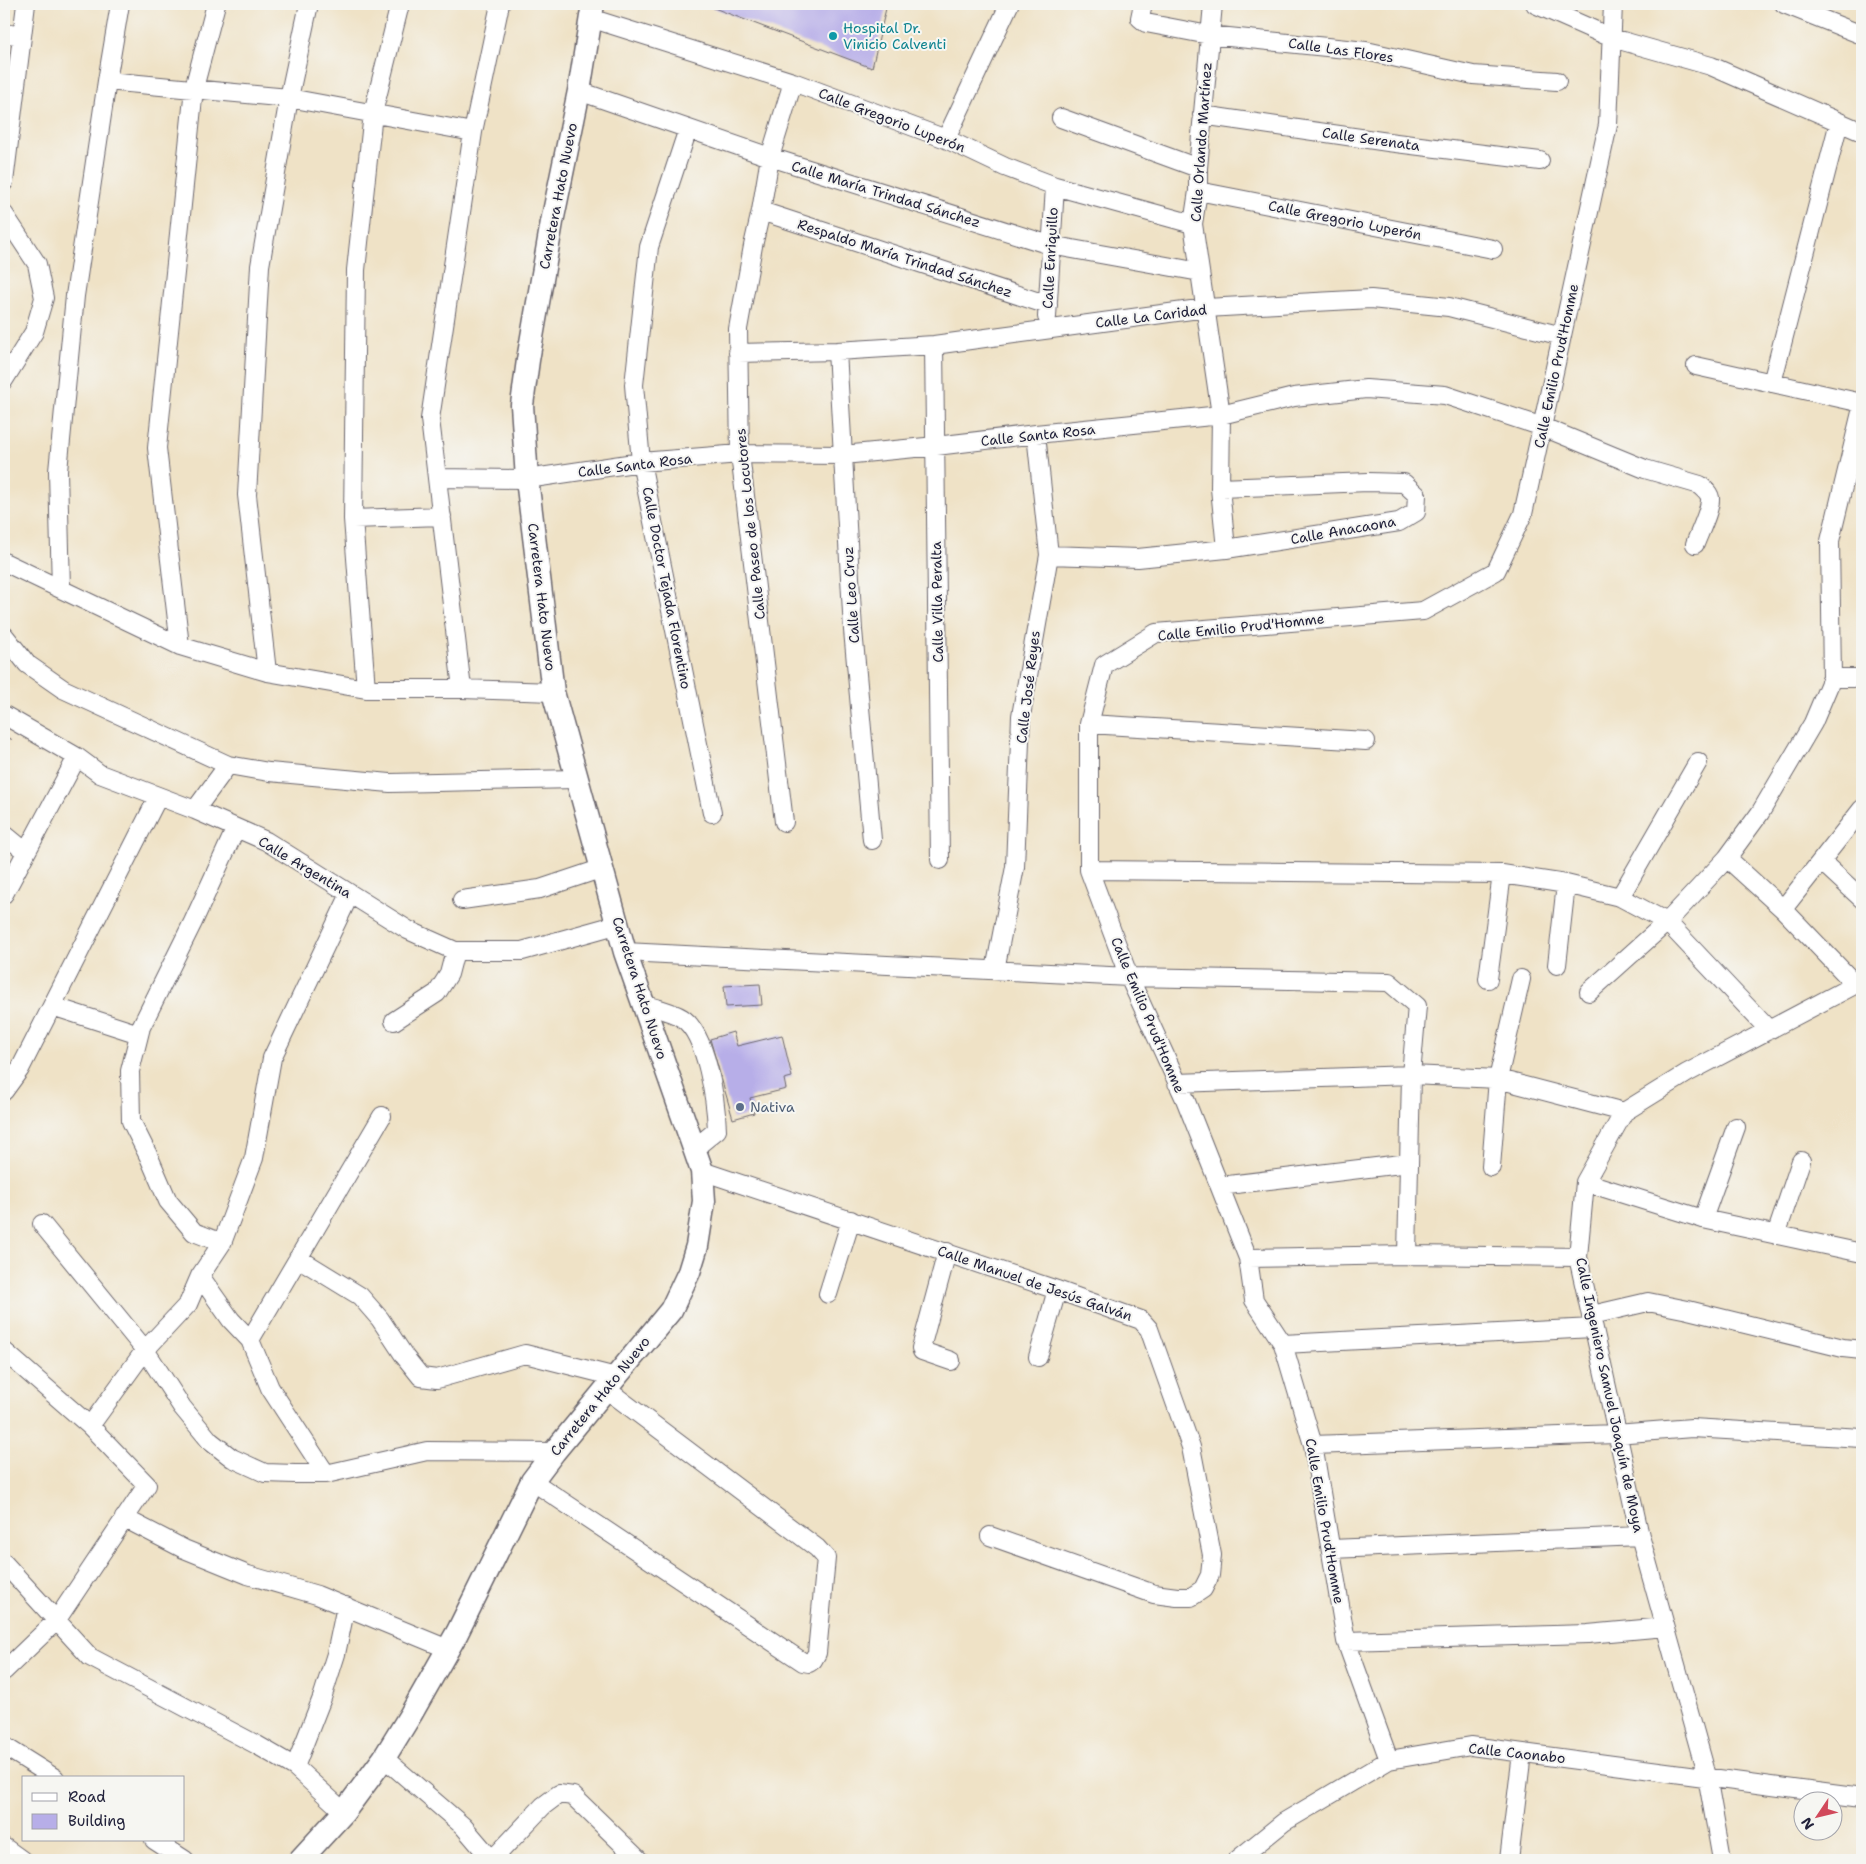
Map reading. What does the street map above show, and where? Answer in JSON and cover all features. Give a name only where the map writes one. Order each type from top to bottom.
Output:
[{"type":"main road","name":"Carretera Hato Nuevo","points":[[300,1860],[344,1812],[384,1758],[412,1714],[448,1649],[532,1482],[554,1452],[671,1310],[689,1272],[697,1246],[704,1201],[702,1171],[625,952],[619,924],[553,692],[527,479],[522,405],[526,369],[552,222],[579,91],[592,11]]},
{"type":"street","points":[[4,182],[26,4]]},
{"type":"street","points":[[60,589],[59,462],[75,296],[120,4]]},
{"type":"street","points":[[180,646],[157,448],[194,88],[216,4]]},
{"type":"street","points":[[267,672],[247,495],[260,266],[288,98],[309,4]]},
{"type":"street","points":[[366,688],[353,519],[356,270],[373,113],[400,4]]},
{"type":"street","points":[[462,689],[430,419],[474,132],[500,4]]},
{"type":"street","name":"Calle Las Flores","points":[[1143,4],[1140,18],[1146,23],[1209,35],[1366,51],[1473,76],[1557,81]]},
{"type":"street","name":"Calle Orlando Martínez","points":[[1213,4],[1202,115],[1198,192],[1193,224],[1220,416],[1220,488],[1226,549]]},
{"type":"street","points":[[1535,4],[1612,38],[1711,66],[1862,132]]},
{"type":"street","name":"Calle Emilio Prud'Homme","points":[[1389,1760],[1346,1641],[1314,1445],[1283,1344],[1254,1300],[1248,1258],[1177,1083],[1129,977],[1089,870],[1089,724],[1104,665],[1156,633],[1423,610],[1496,571],[1523,514],[1608,125],[1613,4]]},
{"type":"street","points":[[1784,4],[1862,35]]},
{"type":"street","points":[[946,139],[1009,5]]},
{"type":"street","name":"Calle Gregorio Luperón","points":[[592,11],[793,82],[946,139],[1005,167],[1055,186],[1193,224]]},
{"type":"street","points":[[4,32],[22,36]]},
{"type":"street","points":[[107,81],[288,98],[474,132]]},
{"type":"street","name":"Calle Paseo de los Locutores","points":[[784,822],[740,454],[738,329],[753,246],[762,211],[770,157],[793,82]]},
{"type":"street","name":"Calle María Trindad Sánchez","points":[[579,91],[770,157],[1050,245],[1200,272]]},
{"type":"street","name":"Calle Serenata","points":[[1202,115],[1388,142],[1540,160]]},
{"type":"street","points":[[1061,118],[1198,168]]},
{"type":"street","points":[[1772,383],[1839,122]]},
{"type":"street","name":"Calle Doctor Tejada Florentino","points":[[688,129],[649,247],[634,386],[641,462],[712,813]]},
{"type":"street","name":"Calle Enriquillo","points":[[1046,330],[1055,186]]},
{"type":"street","name":"Calle Gregorio Luperón","points":[[1198,192],[1493,249]]},
{"type":"street","name":"Respaldo María Trindad Sánchez","points":[[762,211],[1048,305]]},
{"type":"street","points":[[4,214],[37,264],[44,298],[34,332],[4,380]]},
{"type":"street","name":"Calle La Caridad","points":[[738,353],[837,351],[934,345],[1206,308],[1371,299],[1449,307],[1562,336]]},
{"type":"street","name":"Calle Villa Peralta","points":[[934,345],[940,860]]},
{"type":"street","name":"Calle Leo Cruz","points":[[837,351],[853,630],[872,840]]},
{"type":"street","points":[[1696,366],[1862,403]]},
{"type":"street","name":"Calle Santa Rosa","points":[[437,478],[527,479],[641,462],[740,454],[843,455],[1220,416],[1294,397],[1366,389],[1445,395],[1543,427],[1645,469],[1700,485],[1710,497],[1695,544]]},
{"type":"street","points":[[1589,992],[1667,922],[1728,858],[1760,813],[1813,723],[1832,678],[1830,541],[1856,459],[1862,408]]},
{"type":"street","name":"Calle José Reyes","points":[[996,970],[1014,867],[1021,716],[1049,555],[1036,434]]},
{"type":"street","name":"Calle Anacaona","points":[[1049,555],[1138,558],[1226,549],[1399,522],[1416,512],[1417,495],[1404,483],[1368,482],[1220,488]]},
{"type":"street","points":[[353,519],[442,516]]},
{"type":"street","points":[[4,562],[180,646],[267,672],[366,688],[553,692]]},
{"type":"street","points":[[4,635],[26,664],[63,689],[228,765],[269,772],[390,783],[577,779]]},
{"type":"street","points":[[1832,678],[1862,678]]},
{"type":"street","name":"Calle Argentina","points":[[4,715],[77,757],[100,774],[195,810],[266,842],[408,930],[455,951],[522,951],[619,924]]},
{"type":"street","points":[[1089,724],[1366,741]]},
{"type":"street","points":[[4,894],[77,757]]},
{"type":"street","points":[[1620,898],[1698,762]]},
{"type":"street","points":[[195,810],[228,765]]},
{"type":"street","points":[[4,1091],[20,1069],[158,797]]},
{"type":"street","points":[[1783,909],[1862,809]]},
{"type":"street","points":[[222,1243],[194,1232],[168,1201],[149,1157],[130,1121],[130,1071],[140,1027],[193,922],[236,828]]},
{"type":"street","points":[[4,834],[26,852]]},
{"type":"street","points":[[1728,858],[1859,982]]},
{"type":"street","points":[[1821,861],[1862,899]]},
{"type":"street","points":[[462,900],[540,889],[603,868]]},
{"type":"street","points":[[1089,870],[1502,874],[1566,884],[1620,898],[1667,922],[1769,1030]]},
{"type":"street","points":[[1488,979],[1502,874]]},
{"type":"street","points":[[1558,965],[1566,884]]},
{"type":"street","points":[[90,1426],[145,1350],[188,1304],[200,1276],[222,1243],[254,1158],[272,1058],[350,894]]},
{"type":"street","points":[[394,1021],[437,993],[449,974],[455,951]]},
{"type":"street","points":[[625,952],[1129,977],[1390,982],[1417,1006],[1411,1075],[1406,1255]]},
{"type":"street","points":[[1491,1167],[1498,1079],[1521,979]]},
{"type":"street","name":"Calle Ingeniero Samuel Joaquín de Moya","points":[[1722,1860],[1707,1776],[1640,1536],[1578,1257],[1585,1182],[1624,1112],[1687,1073],[1859,982]]},
{"type":"street","points":[[642,1004],[683,1018],[699,1036],[716,1103],[718,1130],[695,1148]]},
{"type":"street","points":[[52,1006],[139,1034]]},
{"type":"street","points":[[1177,1083],[1411,1075],[1498,1079],[1624,1112]]},
{"type":"street","points":[[250,1340],[382,1116]]},
{"type":"street","points":[[1702,1219],[1736,1127]]},
{"type":"street","points":[[1776,1235],[1801,1161]]},
{"type":"street","points":[[1220,1186],[1409,1163]]},
{"type":"street","name":"Calle Manuel de Jesús Galván","points":[[702,1171],[1057,1290],[1141,1320],[1149,1328],[1191,1447],[1212,1555],[1210,1575],[1203,1589],[1192,1597],[1154,1594],[990,1536]]},
{"type":"street","points":[[1585,1182],[1702,1219],[1862,1253]]},
{"type":"street","points":[[828,1294],[851,1220]]},
{"type":"street","points":[[42,1224],[145,1350],[182,1407],[210,1441],[232,1458],[265,1473],[326,1474],[427,1451],[554,1452]]},
{"type":"street","points":[[947,1252],[920,1348],[922,1351],[951,1361]]},
{"type":"street","points":[[1248,1258],[1406,1255],[1578,1257]]},
{"type":"street","points":[[298,1258],[360,1296],[380,1319],[405,1357],[421,1377],[437,1380],[525,1354],[611,1383],[817,1548],[826,1558],[817,1653],[813,1660],[809,1663],[802,1662],[532,1482]]},
{"type":"street","points":[[200,1276],[231,1320],[250,1340],[270,1388],[326,1474]]},
{"type":"street","points":[[1038,1357],[1057,1290]]},
{"type":"street","points":[[1283,1344],[1593,1321],[1648,1302],[1843,1348],[1862,1350]]},
{"type":"street","points":[[4,1351],[90,1426],[147,1485],[56,1620],[4,1671]]},
{"type":"street","points":[[1314,1445],[1616,1434],[1692,1428],[1862,1438]]},
{"type":"street","points":[[124,1518],[184,1549],[248,1575],[317,1594],[448,1649]]},
{"type":"street","points":[[1331,1549],[1640,1536]]},
{"type":"street","points":[[4,1563],[90,1657],[249,1740],[294,1767],[344,1812]]},
{"type":"street","points":[[294,1767],[322,1698],[336,1654],[346,1606]]},
{"type":"street","points":[[1346,1641],[1588,1634],[1665,1627]]},
{"type":"street","points":[[4,1746],[52,1776]]},
{"type":"street","name":"Calle Caonabo","points":[[1237,1860],[1284,1822],[1389,1760],[1472,1746],[1862,1798]]},
{"type":"street","points":[[1509,1860],[1522,1752]]},
{"type":"street","points":[[384,1758],[463,1826],[492,1860],[543,1806],[559,1794],[573,1796],[639,1860]]},
{"type":"street","points":[[157,1842],[185,1860]]},
{"type":"street","points":[[4,1847],[22,1860]]},
{"type":"building","name":"Hospital Dr. Vinicio Calventi","points":[[706,4],[887,4],[872,68]]},
{"type":"building","points":[[760,984],[762,1005],[726,1007],[724,986]]},
{"type":"building","points":[[733,1032],[737,1046],[782,1035],[792,1077],[784,1079],[786,1089],[750,1098],[754,1113],[733,1119],[710,1039]]},
{"type":"place","name":"Hospital Dr. Vinicio Calventi","points":[[833,36]]},
{"type":"place","name":"Nativa","points":[[740,1107]]}]
